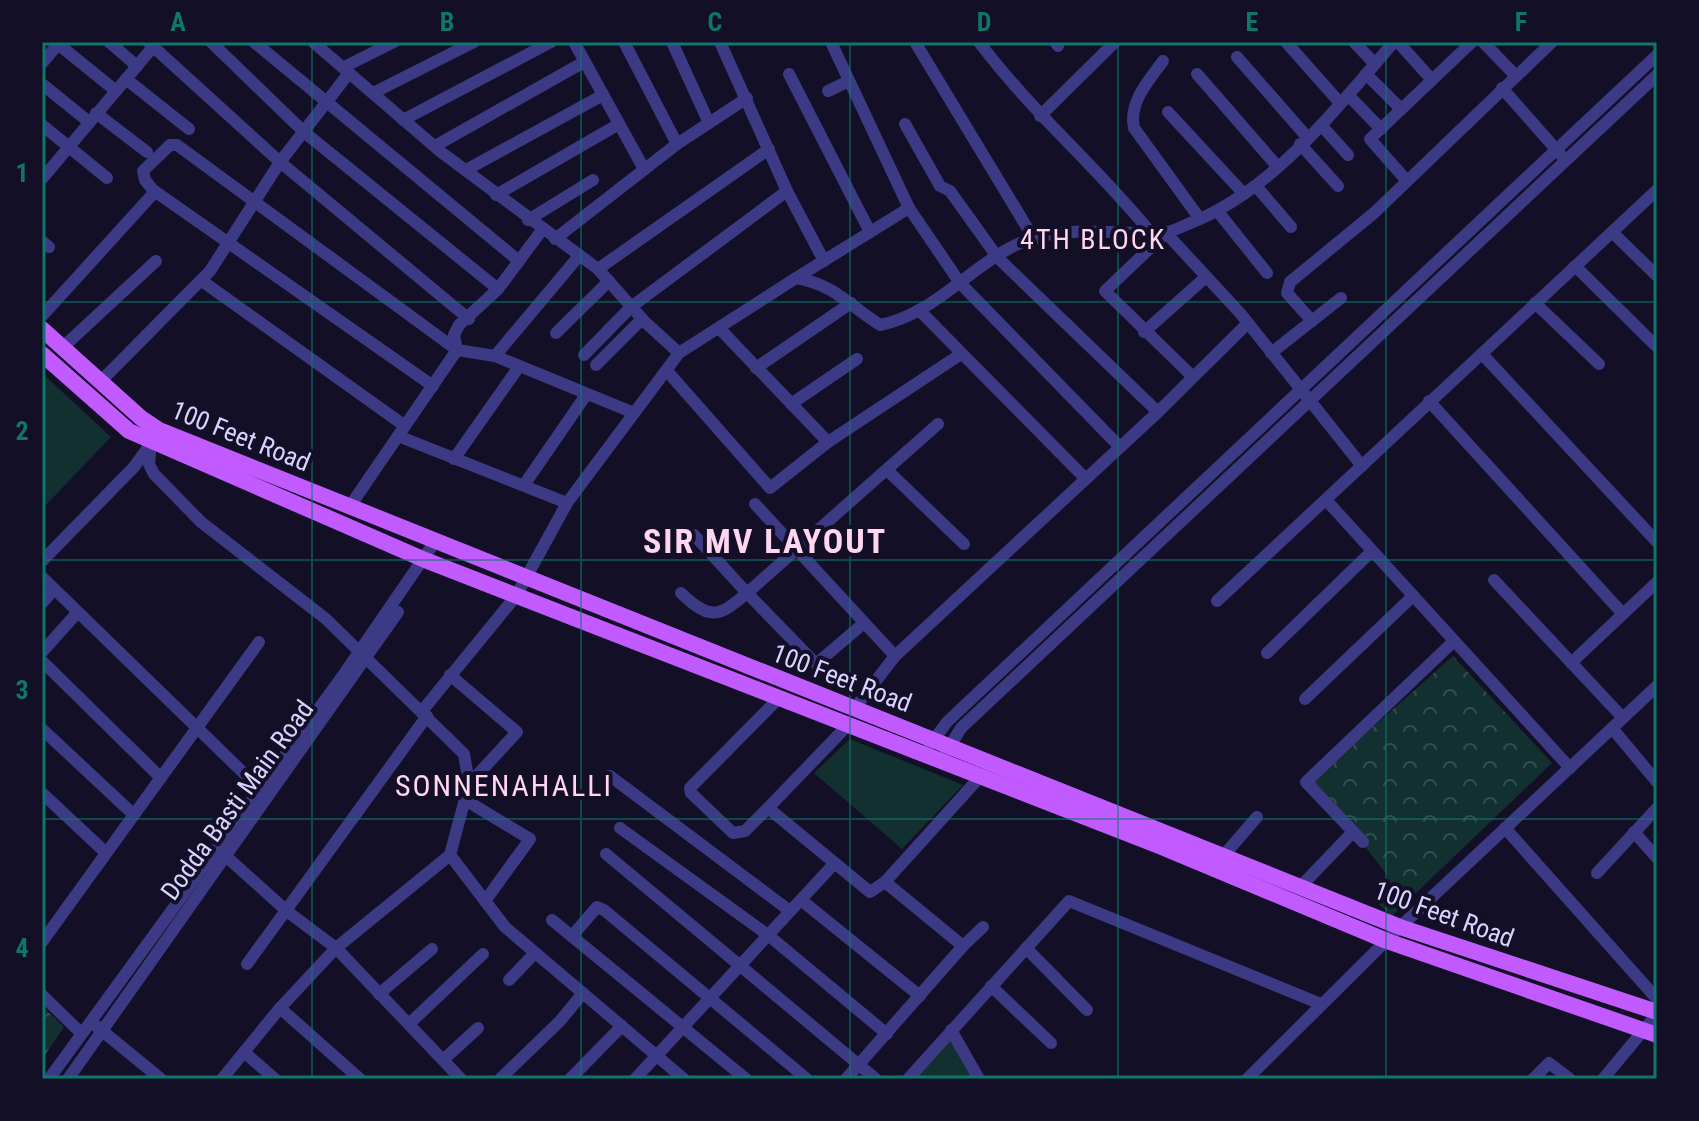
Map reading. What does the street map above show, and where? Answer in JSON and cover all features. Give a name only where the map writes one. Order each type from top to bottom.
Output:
[{"type":"main road","name":"100 Feet Road","points":[[42,329],[155,436],[429,562],[1162,847],[1387,941],[1650,1033]]},
{"type":"main road","name":"100 Feet Road","points":[[42,354],[129,431],[155,436],[350,506],[438,544],[1225,854],[1400,927],[1657,1013]]},
{"type":"street","points":[[109,42],[137,66]]},
{"type":"street","points":[[211,42],[304,132],[498,289]]},
{"type":"street","points":[[254,42],[519,261]]},
{"type":"street","points":[[100,382],[202,281],[280,162],[326,102],[346,70],[394,42]]},
{"type":"street","points":[[373,93],[474,42]]},
{"type":"street","points":[[403,120],[551,42]]},
{"type":"street","points":[[574,42],[644,169]]},
{"type":"street","points":[[624,42],[677,144]]},
{"type":"street","points":[[672,42],[709,123]]},
{"type":"street","points":[[720,42],[787,191],[824,261]]},
{"type":"street","points":[[831,42],[909,208],[960,283],[1120,447]]},
{"type":"street","points":[[915,42],[1034,239]]},
{"type":"street","points":[[979,42],[1040,116],[1104,176],[1151,233]]},
{"type":"street","points":[[1040,116],[1115,42]]},
{"type":"street","points":[[1286,42],[1344,99],[1381,129]]},
{"type":"street","points":[[1354,42],[1370,69],[1401,109]]},
{"type":"street","points":[[1193,377],[1105,291],[1166,233],[1219,213],[1256,186],[1321,125],[1396,42],[1432,80]]},
{"type":"street","points":[[1407,181],[1370,139],[1472,42]]},
{"type":"street","points":[[1483,42],[1516,76]]},
{"type":"street","points":[[1312,321],[1287,293],[1290,282],[1407,181],[1552,42]]},
{"type":"street","points":[[44,57],[59,43],[116,91]]},
{"type":"street","points":[[43,175],[137,66],[150,44],[280,162],[469,319]]},
{"type":"street","points":[[318,44],[435,146],[528,220],[598,269],[642,319],[679,353]]},
{"type":"street","points":[[1306,397],[1657,55]]},
{"type":"street","points":[[1237,57],[1338,186]]},
{"type":"street","points":[[1163,61],[1135,105],[1132,118],[1134,128],[1200,219]]},
{"type":"street","points":[[435,146],[584,62]]},
{"type":"street","points":[[789,74],[870,232]]},
{"type":"street","points":[[1197,74],[1277,166]]},
{"type":"street","points":[[925,755],[941,742],[958,711],[1657,75]]},
{"type":"street","points":[[126,79],[189,129]]},
{"type":"street","points":[[828,91],[849,81]]},
{"type":"street","points":[[42,84],[147,152]]},
{"type":"street","points":[[1502,88],[1566,161]]},
{"type":"street","points":[[466,170],[603,95]]},
{"type":"street","points":[[555,239],[677,144],[747,98]]},
{"type":"street","points":[[1168,112],[1244,194]]},
{"type":"street","points":[[496,195],[619,124]]},
{"type":"street","points":[[905,124],[940,186],[950,191],[998,258],[1158,412]]},
{"type":"street","points":[[42,125],[107,178]]},
{"type":"street","points":[[1321,125],[1348,155]]},
{"type":"street","points":[[433,386],[153,190],[145,180],[143,171],[174,144],[257,200],[457,350],[495,356],[634,413]]},
{"type":"street","points":[[598,269],[769,149]]},
{"type":"street","points":[[528,220],[593,180]]},
{"type":"street","points":[[1256,186],[1291,227]]},
{"type":"street","points":[[42,316],[153,190]]},
{"type":"street","points":[[584,355],[631,307],[787,191]]},
{"type":"street","points":[[1217,601],[1575,266],[1654,200]]},
{"type":"street","points":[[247,964],[288,912],[450,675],[516,596],[567,503],[679,353],[909,208]]},
{"type":"street","points":[[1219,213],[1267,273]]},
{"type":"street","points":[[350,506],[457,350],[454,335],[459,325],[498,289],[542,230]]},
{"type":"street","points":[[796,278],[820,282],[880,325],[905,320],[1021,243],[1067,232],[1166,233],[1248,323],[1362,466]]},
{"type":"street","points":[[1613,233],[1657,276]]},
{"type":"street","points":[[495,356],[579,256]]},
{"type":"street","points":[[62,348],[156,261]]},
{"type":"street","points":[[1575,266],[1656,346]]},
{"type":"street","points":[[1144,332],[1206,277]]},
{"type":"street","points":[[202,281],[402,431],[454,459],[567,503]]},
{"type":"street","points":[[556,333],[609,281]]},
{"type":"street","points":[[1271,353],[1341,298]]},
{"type":"street","points":[[756,368],[851,303]]},
{"type":"street","points":[[1535,303],[1599,364]]},
{"type":"street","points":[[919,310],[1086,479]]},
{"type":"street","points":[[596,365],[642,319]]},
{"type":"street","points":[[855,708],[895,656],[1158,412],[1248,323]]},
{"type":"street","points":[[719,328],[828,442]]},
{"type":"street","points":[[667,371],[770,488],[828,442],[961,354]]},
{"type":"street","points":[[1483,355],[1657,542]]},
{"type":"street","points":[[791,404],[857,359]]},
{"type":"street","points":[[454,459],[518,368]]},
{"type":"street","points":[[524,485],[586,395]]},
{"type":"street","points":[[1429,401],[1623,614]]},
{"type":"street","points":[[681,593],[704,611],[714,614],[726,611],[798,551],[938,424]]},
{"type":"street","points":[[42,561],[134,467],[155,436]]},
{"type":"street","points":[[155,436],[149,464],[154,474],[201,522],[296,593],[424,714],[464,754],[469,784],[467,801],[450,855],[336,948],[280,1008],[222,1079]]},
{"type":"street","points":[[888,471],[964,544]]},
{"type":"street","points":[[1327,501],[1570,768]]},
{"type":"street","points":[[755,504],[895,656]]},
{"type":"street","points":[[694,535],[816,664]]},
{"type":"street","name":"Dodda Basti Main Road","points":[[68,1079],[221,852],[429,562],[438,544]]},
{"type":"street","points":[[1267,653],[1372,551]]},
{"type":"street","points":[[42,577],[260,789]]},
{"type":"street","points":[[1494,580],[1623,718]]},
{"type":"street","points":[[1571,663],[1657,582]]},
{"type":"street","points":[[42,603],[54,589]]},
{"type":"street","points":[[1305,699],[1412,597]]},
{"type":"street","points":[[42,652],[77,613]]},
{"type":"street","points":[[809,678],[816,664],[864,623]]},
{"type":"street","points":[[44,934],[259,642]]},
{"type":"street","points":[[1363,842],[1306,782],[1453,642]]},
{"type":"street","name":"Dodda Basti Main Road","points":[[49,1079],[89,1021],[221,852],[260,789],[363,654]]},
{"type":"street","points":[[42,661],[161,778]]},
{"type":"street","points":[[450,675],[517,732],[469,784]]},
{"type":"street","points":[[1247,1079],[1400,927],[1657,686]]},
{"type":"street","points":[[779,698],[690,788],[691,793],[733,833],[745,831],[848,725]]},
{"type":"street","points":[[1612,728],[1657,782]]},
{"type":"street","points":[[42,729],[133,814]]},
{"type":"street","points":[[941,742],[941,763]]},
{"type":"street","points":[[610,776],[790,911]]},
{"type":"street","points":[[768,808],[833,865],[870,892],[885,882],[979,778]]},
{"type":"street","points":[[42,793],[105,852]]},
{"type":"street","points":[[467,801],[530,839],[485,901]]},
{"type":"street","points":[[1597,873],[1657,808]]},
{"type":"street","points":[[1225,854],[1257,817]]},
{"type":"street","points":[[620,828],[768,935],[887,1034]]},
{"type":"street","points":[[1505,828],[1657,999]]},
{"type":"street","points":[[1302,885],[1353,832]]},
{"type":"street","points":[[1634,832],[1657,858]]},
{"type":"street","points":[[221,852],[288,912],[336,948],[461,1079]]},
{"type":"street","points":[[606,854],[742,964],[876,1079]]},
{"type":"street","points":[[450,855],[505,927],[684,1079]]},
{"type":"street","points":[[635,1079],[833,865]]},
{"type":"street","points":[[885,882],[963,946]]},
{"type":"street","points":[[801,900],[920,996]]},
{"type":"street","points":[[908,1079],[1069,901],[1321,1004]]},
{"type":"street","points":[[572,936],[597,907],[602,908],[807,1079]]},
{"type":"street","points":[[552,920],[746,1079]]},
{"type":"street","points":[[846,1079],[983,927]]},
{"type":"street","points":[[1026,948],[1087,1010]]},
{"type":"street","points":[[379,994],[432,949]]},
{"type":"street","points":[[509,980],[535,953]]},
{"type":"street","points":[[409,1024],[483,954]]},
{"type":"street","points":[[991,986],[1051,1043]]},
{"type":"street","points":[[500,1079],[560,1021],[583,993]]},
{"type":"street","points":[[42,995],[81,1033]]},
{"type":"street","points":[[280,1008],[360,1079]]},
{"type":"street","points":[[1611,1076],[1650,1033],[1657,1013]]},
{"type":"street","points":[[89,1021],[161,1079]]},
{"type":"street","points":[[570,1079],[622,1026]]},
{"type":"street","points":[[443,1060],[478,1028]]},
{"type":"street","points":[[951,1030],[979,1079]]},
{"type":"street","points":[[244,1052],[275,1079]]},
{"type":"street","points":[[1533,1079],[1549,1063],[1570,1079]]},
{"type":"green space","points":[[42,373],[111,437],[42,509]]},
{"type":"green space","points":[[1453,656],[1552,763],[1392,916],[1375,901],[1388,876],[1313,780]]},
{"type":"green space","points":[[850,739],[963,785],[902,849],[814,773]]},
{"type":"green space","points":[[42,1006],[64,1027],[43,1058],[42,1057]]},
{"type":"green space","points":[[950,1037],[974,1079],[912,1079]]},
{"type":"district","name":"4TH BLOCK","points":[[1093,239]]},
{"type":"district","name":"SIR MV LAYOUT","points":[[765,541]]},
{"type":"district","name":"SONNENAHALLI","points":[[504,786]]}]
